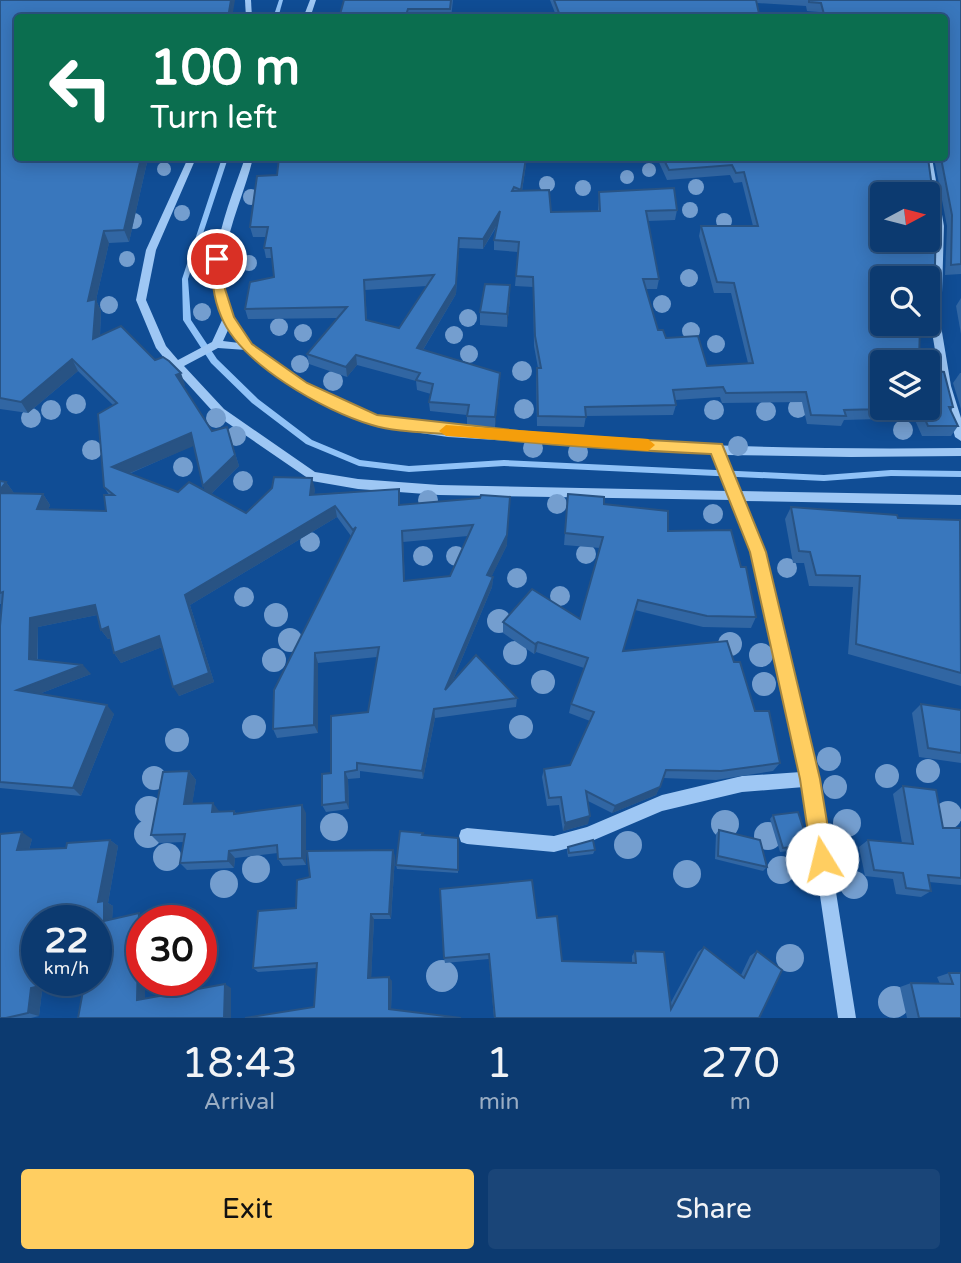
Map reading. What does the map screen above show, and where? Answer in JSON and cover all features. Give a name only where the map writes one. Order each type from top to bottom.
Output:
[{"type":"street","points":[[191,161],[151,250],[141,300],[161,348],[175,366],[220,412],[312,476],[358,484],[439,490],[961,500]]},
{"type":"street","points":[[247,161],[217,259],[219,289],[228,318],[248,347],[302,387],[340,407],[375,421],[542,440],[851,454],[961,452]]},
{"type":"street","points":[[928,161],[939,226],[936,326],[946,386],[961,437]]},
{"type":"street","points":[[216,344],[228,318]]},
{"type":"street","points":[[175,366],[216,344],[248,347]]},
{"type":"street","points":[[717,448],[738,495],[758,552],[810,779],[847,1018]]},
{"type":"street","points":[[467,836],[554,844],[587,835],[662,803],[742,784],[810,779]]},
{"type":"building","points":[[0,0],[231,0],[229,14],[14,14],[14,161],[140,161],[124,230],[104,231],[88,301],[96,299],[93,339],[121,326],[155,360],[163,357],[169,361],[181,373],[176,375],[212,431],[227,427],[235,455],[203,486],[191,433],[112,467],[178,492],[189,482],[246,513],[272,488],[274,477],[312,478],[310,495],[399,489],[399,505],[480,498],[481,495],[510,497],[507,535],[487,575],[493,577],[445,690],[476,655],[517,698],[434,709],[422,771],[357,763],[357,770],[345,772],[346,802],[322,805],[322,774],[331,773],[331,716],[368,712],[379,647],[315,653],[314,725],[273,729],[274,690],[356,527],[353,530],[335,506],[185,595],[209,673],[173,687],[159,636],[114,653],[108,627],[101,630],[95,605],[30,618],[29,659],[83,665],[17,690],[107,705],[73,788],[0,782],[0,626],[3,592],[0,593],[0,493],[43,494],[37,509],[106,511],[104,495],[114,495],[104,487],[98,414],[117,403],[72,359],[21,402],[0,398]],"holes":[[[473,525],[450,576],[404,581],[402,531]]]},
{"type":"building","points":[[344,0],[451,0],[450,9],[408,9],[406,14],[340,14]]},
{"type":"building","points":[[554,0],[756,0],[759,14],[559,14]]},
{"type":"building","points":[[961,0],[961,264],[951,265],[952,215],[942,161],[948,161],[948,14],[824,14],[821,3],[809,2]]},
{"type":"building","points":[[279,161],[526,161],[521,190],[514,187],[512,191],[549,190],[551,212],[600,211],[599,192],[674,188],[677,210],[646,211],[659,279],[643,279],[658,330],[663,330],[666,338],[698,336],[707,366],[753,363],[734,283],[717,282],[701,226],[758,226],[744,172],[736,173],[732,165],[669,170],[664,161],[928,161],[931,182],[870,182],[870,252],[935,252],[935,265],[870,266],[870,336],[920,336],[919,350],[870,350],[870,409],[844,410],[846,416],[811,415],[806,392],[726,393],[723,387],[673,390],[676,405],[585,407],[586,417],[538,416],[537,368],[541,368],[535,336],[533,277],[516,276],[519,242],[494,240],[500,211],[483,239],[459,238],[456,284],[417,348],[500,373],[495,417],[467,416],[469,405],[429,402],[433,384],[416,380],[420,373],[356,355],[346,367],[307,354],[347,307],[245,309],[250,282],[274,277],[271,248],[264,248],[268,227],[250,227],[257,176],[277,175]],"holes":[[[434,275],[399,328],[366,320],[364,280]]]},
{"type":"building","points":[[485,284],[510,285],[507,314],[480,312]]},
{"type":"building","points":[[940,372],[944,372],[953,407],[949,407],[958,426],[928,426],[925,420],[940,420]]},
{"type":"building","points":[[568,494],[604,497],[604,504],[668,511],[668,531],[731,530],[741,567],[746,567],[756,617],[707,616],[638,600],[623,651],[727,641],[734,662],[740,662],[755,711],[769,711],[780,763],[721,771],[666,770],[660,787],[615,806],[586,791],[590,816],[565,823],[561,797],[549,798],[544,769],[570,765],[594,712],[571,704],[588,658],[538,642],[535,644],[503,622],[532,589],[580,619],[603,537],[565,533]]},
{"type":"building","points":[[791,507],[897,515],[898,518],[960,520],[961,673],[856,644],[860,576],[816,575],[810,552],[799,551]]},
{"type":"building","points":[[921,704],[961,710],[961,753],[928,748]]},
{"type":"building","points":[[189,771],[184,804],[213,803],[212,812],[234,811],[234,814],[302,805],[302,858],[278,859],[277,845],[229,851],[228,861],[180,863],[185,834],[151,835],[163,772]]},
{"type":"building","points":[[903,786],[936,790],[943,828],[961,828],[961,878],[928,875],[931,891],[906,888],[903,873],[874,870],[868,840],[913,844]]},
{"type":"building","points":[[798,812],[809,845],[783,848],[773,815]]},
{"type":"building","points":[[719,830],[760,840],[767,867],[718,856]]},
{"type":"building","points":[[400,831],[458,838],[458,870],[396,865]]},
{"type":"building","points":[[22,832],[17,850],[66,848],[67,843],[110,840],[98,902],[104,901],[104,905],[21,905],[21,996],[30,996],[28,1013],[6,1018],[0,1018],[0,834]]},
{"type":"building","points":[[593,840],[595,850],[569,853],[568,847]]},
{"type":"building","points":[[393,850],[389,914],[371,914],[368,978],[389,977],[389,1009],[461,1018],[245,1018],[314,1007],[317,963],[253,968],[258,911],[296,908],[297,880],[310,877],[307,851]]},
{"type":"building","points":[[532,880],[537,918],[557,916],[562,961],[636,963],[635,951],[664,952],[671,1009],[704,947],[744,978],[757,951],[782,970],[759,1018],[495,1018],[489,954],[444,958],[440,889]]},
{"type":"building","points":[[126,916],[126,996],[137,996],[137,1000],[159,996],[217,996],[217,985],[225,984],[224,1018],[78,1018],[82,996],[112,996],[112,919]]},
{"type":"building","points":[[949,973],[961,973],[961,1018],[919,1018],[911,983],[953,984]]},
{"type":"waterway","points":[[276,14],[281,0]]},
{"type":"waterway","points":[[224,161],[185,279],[187,320],[214,361],[255,401],[309,442],[359,463],[409,469],[504,463],[824,478],[891,473],[961,474]]},
{"type":"slow traffic","points":[[446,431],[556,441],[648,445]]},
{"type":"route","points":[[217,259],[219,289],[228,318],[248,347],[270,366],[302,387],[375,421],[464,433],[556,441],[717,448],[738,495],[758,552],[810,779],[822,859]]}]
